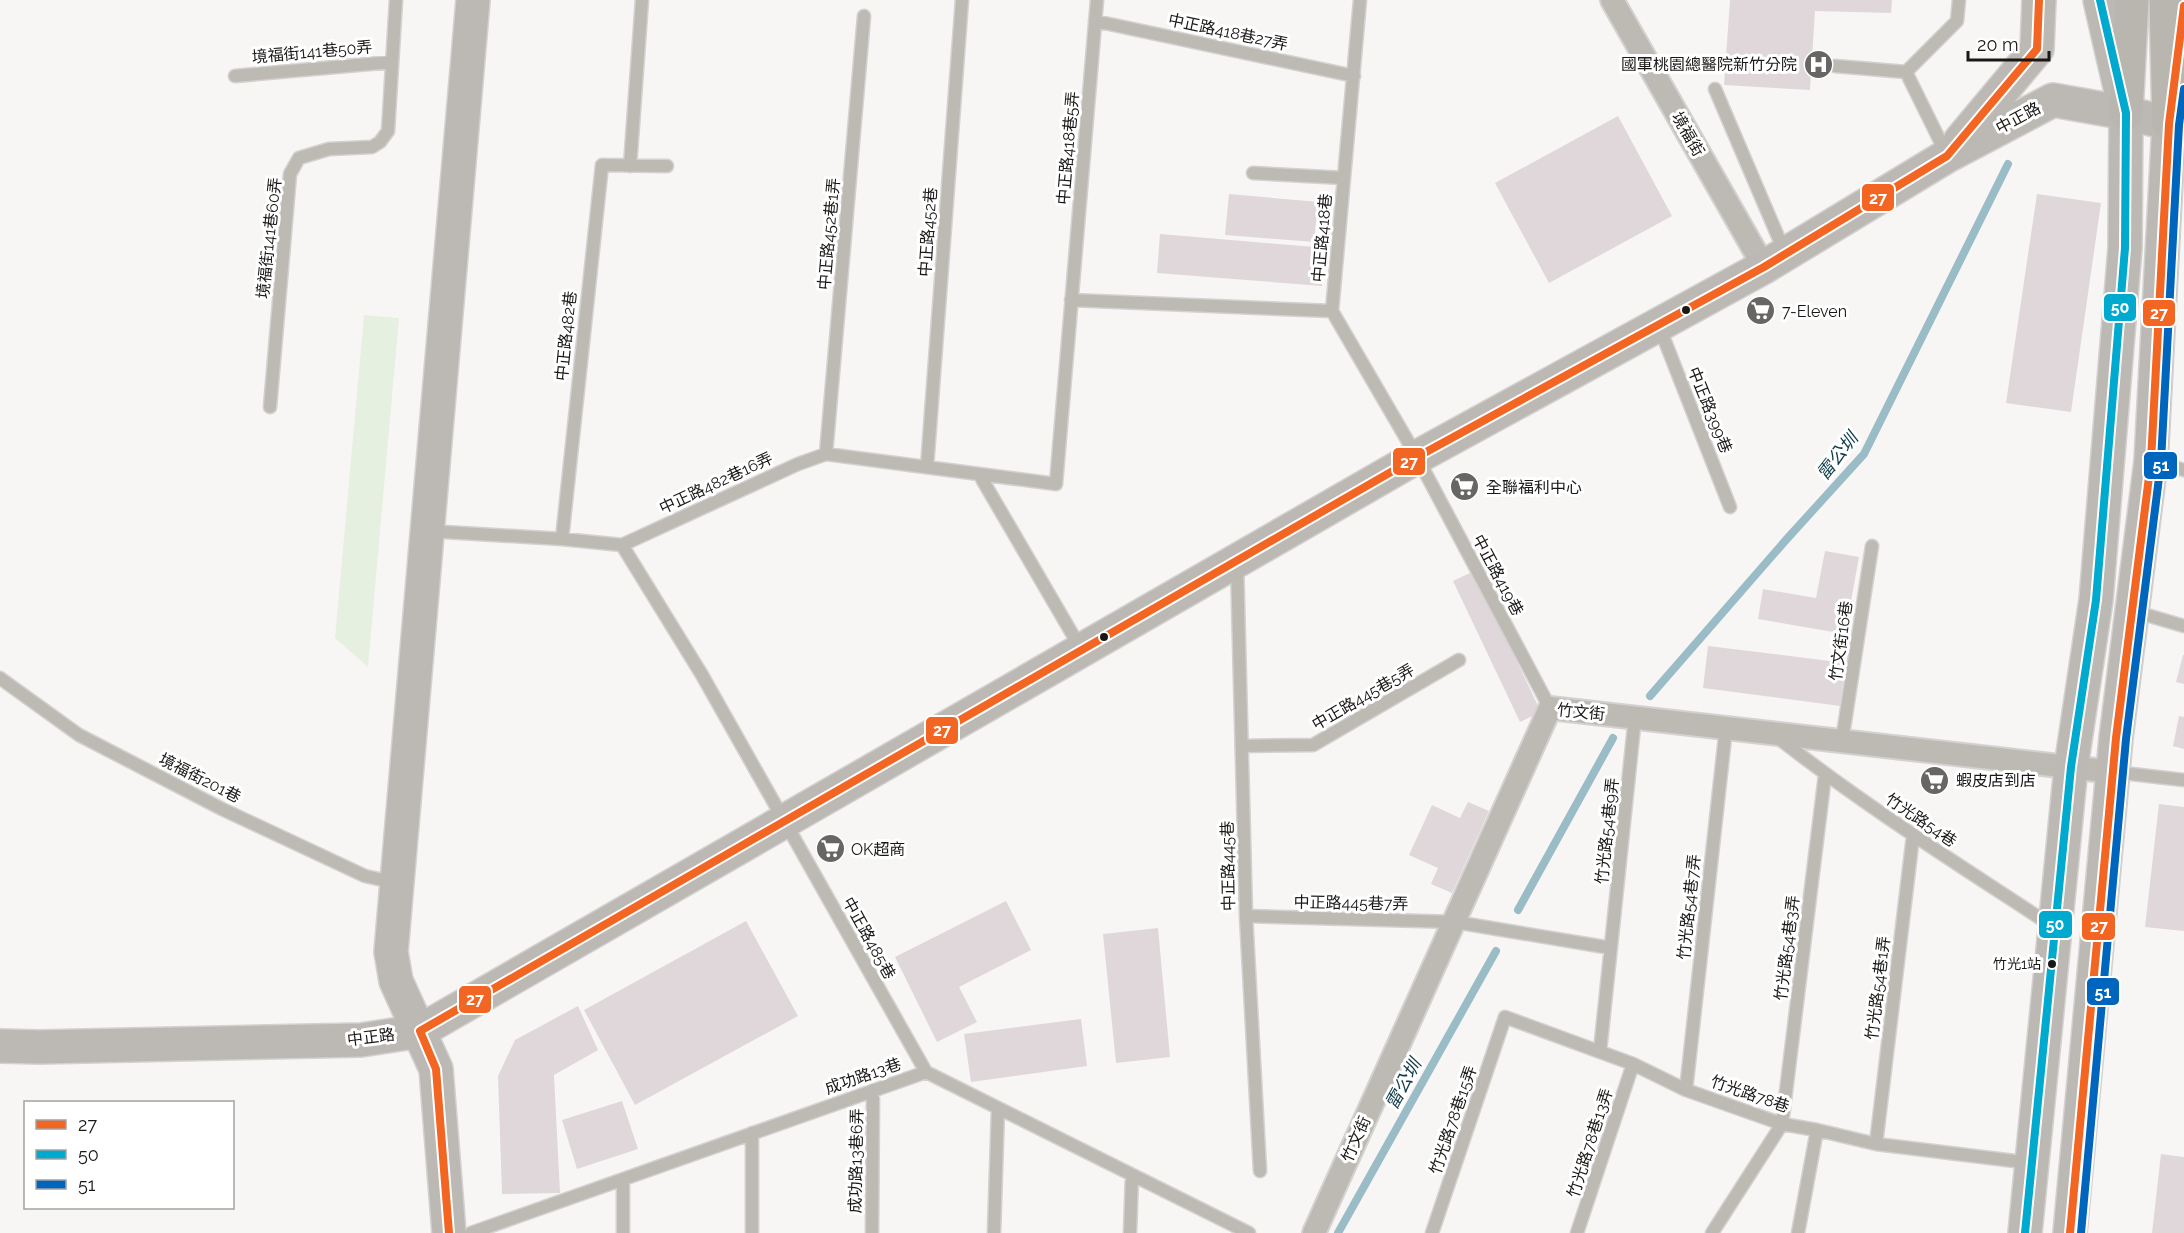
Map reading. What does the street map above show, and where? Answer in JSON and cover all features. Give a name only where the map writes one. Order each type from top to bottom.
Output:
[{"type":"highway","points":[[2126,113],[2132,0]]},
{"type":"highway","points":[[2166,0],[2176,126]]},
{"type":"street","points":[[449,1233],[436,1069],[396,981],[391,952],[473,0]]},
{"type":"street","name":"境福街","points":[[1612,0],[1774,261]]},
{"type":"street","points":[[1947,156],[2037,50],[2039,0]]},
{"type":"street","points":[[2025,1233],[2071,767],[2097,589],[2125,248],[2126,113],[2100,0]]},
{"type":"street","points":[[2070,1233],[2113,772],[2151,461],[2184,6]]},
{"type":"street","name":"中正路","points":[[0,1046],[361,1040],[420,1030],[1417,457],[1774,261],[1947,156],[2053,100],[2126,113],[2176,126]]},
{"type":"street","name":"竹文街","points":[[1314,1233],[1550,708],[2113,772]]},
{"type":"lane","name":"境福街141巷60弄","points":[[270,407],[290,174],[299,158],[328,149],[372,147],[380,142],[388,131],[396,0]]},
{"type":"lane","points":[[630,166],[642,0]]},
{"type":"lane","name":"中正路452巷","points":[[927,467],[962,0]]},
{"type":"lane","name":"中正路418巷5弄","points":[[979,474],[1056,484],[1097,0]]},
{"type":"lane","name":"中正路418巷","points":[[1332,311],[1360,0]]},
{"type":"lane","points":[[1835,66],[1906,72],[1957,21],[1959,0]]},
{"type":"lane","name":"中正路452巷1弄","points":[[826,454],[864,16]]},
{"type":"lane","name":"中正路418巷27弄","points":[[1095,21],[1353,76]]},
{"type":"lane","name":"境福街141巷50弄","points":[[235,76],[392,62]]},
{"type":"lane","points":[[1906,72],[1947,156]]},
{"type":"lane","points":[[1715,89],[1774,261]]},
{"type":"lane","name":"中正路482巷","points":[[562,539],[602,165],[668,166]]},
{"type":"lane","points":[[1253,173],[1344,178]]},
{"type":"lane","points":[[1071,300],[1332,311],[1417,457]]},
{"type":"lane","name":"中正路399巷","points":[[1658,325],[1730,507]]},
{"type":"lane","points":[[826,454],[979,474],[1082,650]]},
{"type":"lane","name":"中正路482巷16弄","points":[[622,546],[798,464],[826,454]]},
{"type":"lane","name":"中正路419巷","points":[[1417,457],[1550,708]]},
{"type":"lane","points":[[2151,461],[2184,470]]},
{"type":"lane","points":[[428,531],[562,539],[622,546],[702,675],[784,821]]},
{"type":"lane","name":"竹文街16巷","points":[[1842,741],[1872,546]]},
{"type":"lane","name":"中正路445巷","points":[[1237,561],[1246,916],[1260,1171]]},
{"type":"lane","points":[[2132,611],[2184,626]]},
{"type":"lane","name":"中正路445巷5弄","points":[[1242,746],[1313,745],[1459,660]]},
{"type":"lane","name":"境福街201巷","points":[[0,678],[79,735],[263,828],[365,876],[397,884]]},
{"type":"lane","name":"竹光路54巷9弄","points":[[1600,1051],[1635,717]]},
{"type":"lane","name":"竹光路54巷7弄","points":[[1686,1090],[1726,728]]},
{"type":"lane","name":"竹光路54巷","points":[[1772,733],[1825,775],[2056,930]]},
{"type":"lane","points":[[2113,772],[2184,780]]},
{"type":"lane","name":"竹光路54巷3弄","points":[[1782,1124],[1825,775]]},
{"type":"lane","name":"中正路485巷","points":[[784,821],[926,1072]]},
{"type":"lane","name":"竹光路54巷1弄","points":[[1876,1144],[1913,836]]},
{"type":"lane","name":"中正路445巷7弄","points":[[1246,916],[1455,922]]},
{"type":"lane","points":[[1455,922],[1611,948]]},
{"type":"lane","name":"竹光路78巷","points":[[1504,1017],[1633,1064],[1686,1090],[1782,1124],[1876,1144],[2032,1163]]},
{"type":"lane","name":"竹光路78巷15弄","points":[[1432,1233],[1504,1017]]},
{"type":"lane","name":"竹光路78巷13弄","points":[[1578,1233],[1633,1064]]},
{"type":"lane","name":"成功路13巷","points":[[471,1233],[926,1072],[1249,1233]]},
{"type":"lane","name":"成功路13巷6弄","points":[[872,1233],[873,1090]]},
{"type":"lane","points":[[994,1233],[998,1108]]},
{"type":"lane","points":[[1712,1233],[1782,1124]]},
{"type":"lane","points":[[1798,1233],[1817,1130]]},
{"type":"lane","points":[[752,1133],[752,1233]]},
{"type":"lane","points":[[1130,1233],[1132,1175]]},
{"type":"lane","points":[[623,1179],[623,1233]]},
{"type":"green space","points":[[364,315],[399,318],[368,667],[335,638]]},
{"type":"building","points":[[1730,0],[1892,0],[1891,13],[1815,11],[1810,90],[1724,85]]},
{"type":"building","points":[[1618,116],[1672,216],[1549,283],[1495,183]]},
{"type":"building","points":[[1229,194],[1318,202],[1314,242],[1225,235]]},
{"type":"building","points":[[2037,194],[2101,203],[2071,412],[2006,403]]},
{"type":"building","points":[[1160,234],[1326,248],[1322,286],[1157,273]]},
{"type":"building","points":[[1825,551],[1859,557],[1845,634],[1758,619],[1763,589],[1816,598]]},
{"type":"building","points":[[1474,571],[1541,712],[1520,722],[1453,581]]},
{"type":"building","points":[[1708,646],[1846,663],[1840,706],[1703,688]]},
{"type":"building","points":[[2184,655],[2184,684],[2176,682]]},
{"type":"building","points":[[2179,716],[2184,717],[2184,749],[2173,746]]},
{"type":"building","points":[[1468,802],[1489,811],[1452,893],[1431,884],[1438,868],[1409,855],[1432,805],[1460,818]]},
{"type":"building","points":[[2159,804],[2184,807],[2184,931],[2145,927]]},
{"type":"building","points":[[1006,901],[1031,950],[959,987],[977,1022],[937,1042],[895,957]]},
{"type":"building","points":[[746,921],[798,1016],[635,1105],[584,1010]]},
{"type":"building","points":[[1158,928],[1170,1057],[1116,1063],[1103,934]]},
{"type":"building","points":[[578,1006],[598,1050],[554,1075],[560,1193],[502,1194],[498,1076],[515,1040]]},
{"type":"building","points":[[1081,1019],[1087,1066],[971,1082],[964,1034]]},
{"type":"building","points":[[622,1101],[638,1149],[577,1169],[562,1120]]},
{"type":"building","points":[[2161,1154],[2184,1157],[2184,1233],[2152,1233]]},
{"type":"waterway","name":"雷公圳","points":[[1650,696],[1864,454],[2008,164]]},
{"type":"waterway","name":"雷公圳","points":[[1518,910],[1613,738]]},
{"type":"waterway","name":"雷公圳","points":[[1338,1233],[1496,951]]},
{"type":"transit line","name":"27","points":[[449,1233],[436,1069],[420,1031],[1417,457],[1764,267],[1947,156],[2037,49],[2039,0]]},
{"type":"transit line","name":"50","points":[[2025,1233],[2071,767],[2096,600],[2125,248],[2126,113],[2100,0]]},
{"type":"transit line","name":"27","points":[[2070,1233],[2116,738],[2151,461],[2169,124],[2184,6]]},
{"type":"transit line","name":"51","points":[[2081,1233],[2126,739],[2161,462],[2179,125],[2184,89]]},
{"type":"place","name":"國軍桃園總醫院新竹分院","points":[[1818,64]]},
{"type":"place","name":"7-Eleven","points":[[1761,311]]},
{"type":"place","name":"全聯福利中心","points":[[1465,487]]},
{"type":"place","name":"蝦皮店到店","points":[[1935,780]]},
{"type":"place","name":"OK超商","points":[[830,849]]},
{"type":"place","name":"竹光1站","points":[[2052,964]]}]
